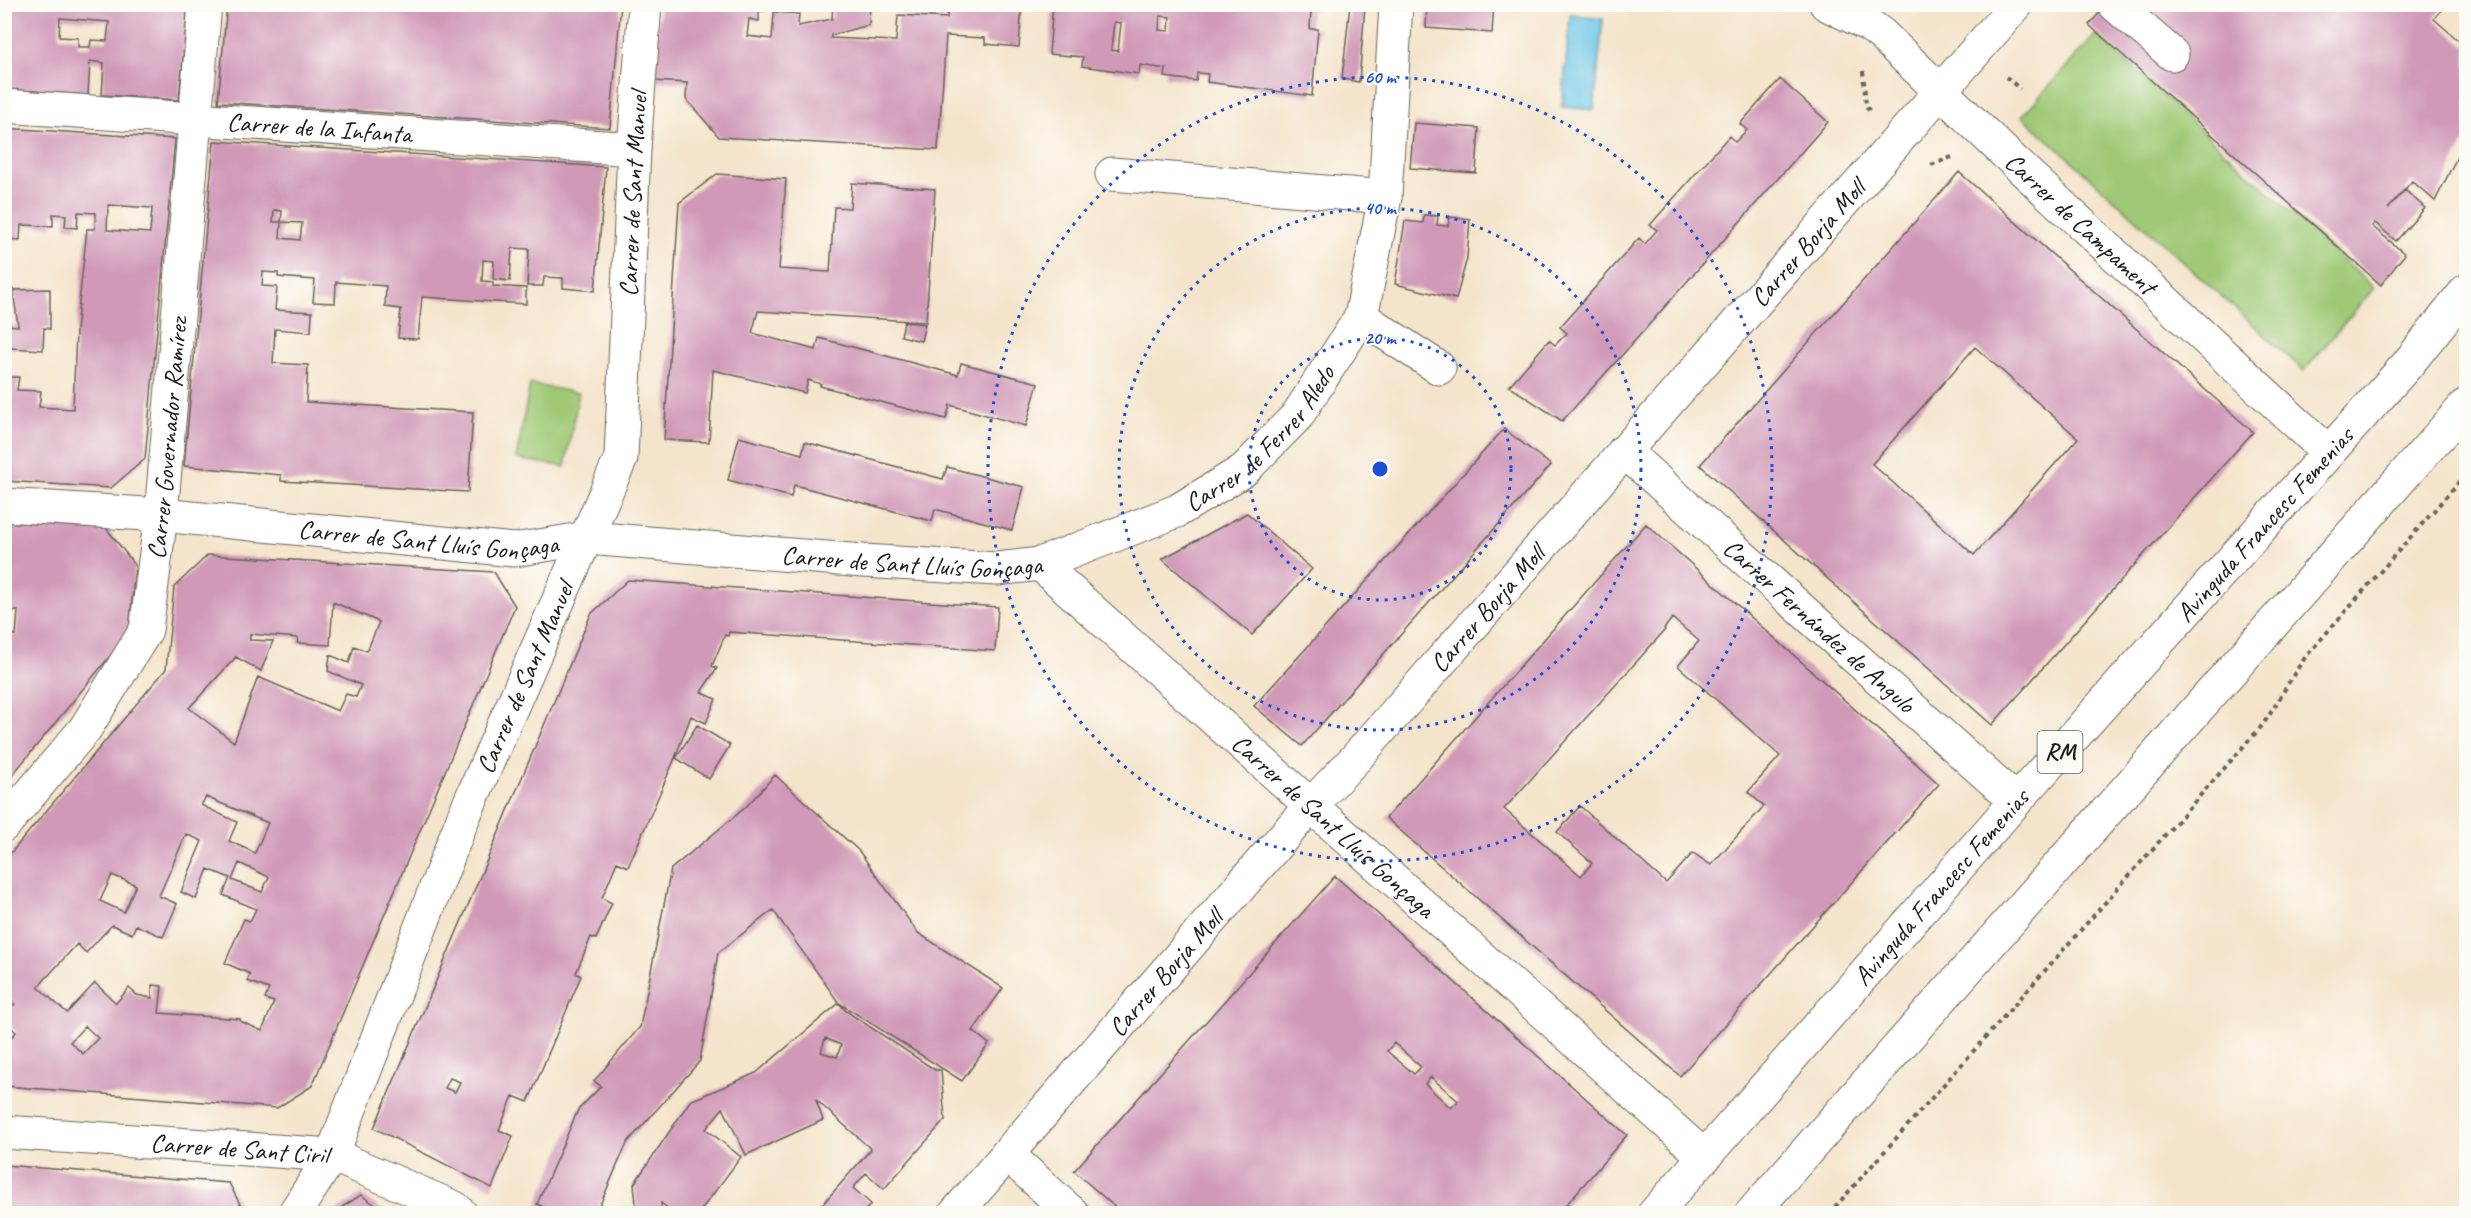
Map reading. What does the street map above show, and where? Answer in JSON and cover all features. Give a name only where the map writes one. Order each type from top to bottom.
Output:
[{"type":"street","name":"Carrer Governador Ramírez","points":[[4,825],[85,729],[146,630],[161,516],[205,4]]},
{"type":"street","name":"Carrer de Sant Manuel","points":[[294,1214],[332,1155],[463,818],[588,538],[621,458],[634,149],[645,4]]},
{"type":"street","name":"Carrer de Ferrer Aledo","points":[[1040,564],[1177,511],[1244,470],[1297,416],[1361,317],[1385,197],[1396,4]]},
{"type":"street","name":"Carrer de Campament","points":[[1826,4],[1869,25],[2328,452]]},
{"type":"street","name":"Carrer Borja Moll","points":[[955,1214],[1312,804],[1356,758],[2017,4]]},
{"type":"street","points":[[2114,4],[2172,54]]},
{"type":"street","name":"Carrer de la Infanta","points":[[4,106],[634,149]]},
{"type":"street","points":[[1112,174],[1385,197]]},
{"type":"street","name":"Avinguda Francesc Femenias","points":[[1654,1214],[2016,801],[2407,365],[2466,291]]},
{"type":"street","points":[[1361,317],[1439,368]]},
{"type":"street","points":[[1751,1214],[2466,405]]},
{"type":"street","name":"Carrer Fernández de Angulo","points":[[1624,451],[2016,801]]},
{"type":"street","name":"Carrer de Sant Lluís Gonçaga","points":[[4,505],[161,516],[514,550],[588,538],[885,563],[997,569],[1040,564],[1312,804],[1705,1157]]},
{"type":"street","name":"Carrer de Sant Ciril","points":[[4,1132],[332,1155],[455,1208],[460,1214]]},
{"type":"street","points":[[1007,1154],[1073,1214]]},
{"type":"path","points":[[1829,1214],[2259,728],[2274,710],[2292,674],[2308,654],[2466,474]]},
{"type":"green space","points":[[2096,34],[2374,288],[2304,371],[2022,116]]},
{"type":"green space","points":[[530,384],[579,393],[565,467],[516,459]]},
{"type":"water","points":[[1570,15],[1603,19],[1594,110],[1562,107]]},
{"type":"building","points":[[4,4],[188,4],[179,100],[102,95],[104,63],[90,61],[88,95],[4,89]],"holes":[[[60,18],[109,22],[107,41],[91,40],[90,47],[78,47],[78,38],[59,37]]]},
{"type":"building","points":[[227,4],[621,4],[610,128],[218,102]]},
{"type":"building","points":[[660,4],[763,4],[762,11],[759,11],[759,21],[749,19],[747,36],[772,39],[774,12],[799,14],[798,26],[832,19],[833,4],[870,4],[869,25],[831,35],[831,38],[896,41],[898,15],[947,18],[948,4],[1022,4],[1019,47],[985,44],[985,38],[946,36],[938,150],[719,137],[686,99],[687,83],[653,81]]},
{"type":"building","points":[[1053,4],[1320,4],[1319,10],[1311,10],[1310,29],[1318,29],[1312,96],[1207,82],[1208,74],[1197,73],[1196,81],[1165,77],[1166,69],[1140,65],[1139,74],[1082,66],[1083,57],[1049,54]],"holes":[[[1160,16],[1170,17],[1169,31],[1159,30]],[[1114,22],[1121,23],[1118,51],[1111,50]]]},
{"type":"building","points":[[1350,4],[1371,4],[1370,7],[1365,6],[1359,82],[1342,79]]},
{"type":"building","points":[[1427,4],[1494,4],[1492,33],[1426,28]]},
{"type":"building","points":[[2107,4],[2446,4],[2434,19],[2466,47],[2466,139],[2435,201],[2412,181],[2388,209],[2405,190],[2425,208],[2396,241],[2375,223],[2372,226],[2405,254],[2381,285],[2089,25]]},
{"type":"building","points":[[1780,79],[1828,122],[1562,421],[1509,386],[1549,340],[1555,345],[1567,333],[1560,327],[1639,238],[1645,244],[1657,230],[1650,225],[1729,136],[1735,142],[1747,130],[1740,124]]},
{"type":"building","points":[[1414,123],[1479,128],[1476,173],[1410,168]]},
{"type":"building","points":[[4,128],[175,139],[145,459],[111,488],[5,481],[5,325],[18,326],[13,290],[50,289],[50,329],[44,328],[43,350],[9,348],[8,377],[19,377],[17,390],[41,391],[39,407],[73,409],[76,331],[87,229],[95,229],[96,213],[78,212],[77,228],[65,227],[66,215],[53,214],[53,226],[21,225],[20,240],[8,239],[7,244],[4,244]],"holes":[[[108,205],[152,208],[150,233],[107,230]]]},
{"type":"building","points":[[214,141],[606,167],[595,291],[563,288],[563,278],[544,277],[543,286],[527,286],[529,249],[512,248],[510,281],[493,279],[494,261],[483,260],[482,281],[493,282],[493,286],[526,288],[526,304],[422,297],[418,339],[398,338],[401,309],[385,307],[386,286],[336,282],[335,303],[313,302],[315,280],[278,277],[278,273],[263,272],[262,286],[277,287],[275,310],[312,312],[311,332],[275,329],[273,363],[308,365],[306,402],[473,412],[468,492],[281,481],[281,475],[184,466]],"holes":[[[274,210],[282,211],[281,222],[273,222]],[[281,222],[302,223],[300,240],[280,238]]]},
{"type":"building","points":[[1959,172],[2253,432],[1992,725],[1700,465]],"holes":[[[1975,347],[2078,438],[1974,555],[1872,464]]]},
{"type":"building","points":[[717,174],[786,179],[779,269],[830,272],[834,207],[850,208],[852,183],[935,189],[926,322],[758,311],[752,333],[816,350],[819,338],[958,375],[961,363],[1038,383],[1026,426],[950,405],[946,419],[820,386],[821,384],[808,380],[805,393],[713,370],[709,442],[664,440],[679,203]]},
{"type":"building","points":[[1424,215],[1438,216],[1437,225],[1448,226],[1450,217],[1470,219],[1467,258],[1456,299],[1395,284],[1405,221],[1423,223]]},
{"type":"building","points":[[904,322],[925,324],[921,341],[901,336]]},
{"type":"building","points":[[1504,429],[1551,465],[1302,746],[1254,706]]},
{"type":"building","points":[[739,437],[802,454],[805,442],[943,479],[947,467],[1024,487],[1012,530],[935,509],[932,521],[794,485],[791,497],[728,480]]},
{"type":"building","points":[[1247,513],[1312,569],[1252,635],[1162,559]]},
{"type":"building","points":[[4,522],[106,528],[135,565],[129,633],[5,784],[5,634],[16,635],[18,611],[4,610]]},
{"type":"building","points":[[1646,524],[1939,784],[1680,1076],[1386,818]],"holes":[[[1672,618],[1699,641],[1678,666],[1780,756],[1748,792],[1764,806],[1711,865],[1693,853],[1666,883],[1580,806],[1557,832],[1592,863],[1581,876],[1504,809],[1665,630]]]},
{"type":"building","points":[[208,555],[494,572],[515,606],[312,1086],[277,1108],[5,1086],[5,1046],[16,1032],[4,1021],[4,1015],[15,1004],[4,995],[4,861],[166,669],[174,587]],"holes":[[[333,602],[379,622],[367,651],[354,646],[349,663],[330,655],[328,671],[361,685],[356,697],[346,694],[338,711],[258,677],[234,742],[189,708],[236,657],[261,671],[273,641],[250,640],[250,634],[298,638],[297,643],[330,645]],[[206,797],[268,823],[255,853],[229,841],[237,822],[201,805]],[[186,834],[202,841],[181,892],[196,899],[208,869],[230,878],[223,895],[256,909],[250,921],[244,919],[225,963],[250,974],[247,981],[269,989],[265,999],[274,1002],[262,1031],[240,1019],[159,1013],[162,986],[152,985],[152,998],[137,995],[129,988],[116,1003],[95,983],[67,1013],[38,987],[77,944],[86,953],[112,925],[132,934],[136,925],[163,937],[177,904],[159,896]],[[239,863],[269,877],[262,892],[232,880]],[[112,875],[136,885],[124,912],[100,901]],[[85,1026],[98,1038],[83,1054],[70,1042]]]},
{"type":"building","points":[[628,580],[998,607],[995,651],[729,632],[728,636],[725,635],[712,666],[717,668],[701,692],[716,699],[706,723],[691,716],[628,867],[617,862],[602,898],[612,903],[596,939],[591,937],[576,973],[581,976],[528,1102],[513,1096],[499,1130],[513,1136],[492,1188],[374,1128],[591,614]],"holes":[[[450,1078],[460,1082],[455,1092],[445,1088]]]},
{"type":"building","points":[[697,725],[730,745],[709,779],[676,758]]},
{"type":"building","points":[[775,775],[859,851],[918,933],[1003,988],[973,1031],[989,1044],[962,1081],[839,1003],[773,910],[718,953],[700,1061],[627,1143],[596,1214],[559,1214],[537,1204],[578,1110],[601,1086],[594,1081],[640,1027],[671,869],[746,807]]},
{"type":"building","points":[[1335,876],[1627,1135],[1558,1214],[1123,1214],[1074,1171]],"holes":[[[1394,1043],[1421,1067],[1414,1074],[1387,1051]],[[1431,1077],[1458,1101],[1451,1108],[1425,1084]]]},
{"type":"building","points":[[839,1003],[846,1011],[935,1070],[941,1070],[945,1120],[884,1189],[866,1173],[853,1188],[871,1204],[862,1214],[814,1214],[871,1149],[816,1100],[823,1120],[746,1155],[723,1108],[706,1129],[741,1157],[698,1214],[675,1214],[661,1203],[661,1214],[637,1214],[634,1184],[690,1101],[756,1073]],"holes":[[[825,1038],[841,1045],[837,1057],[821,1052]]]},
{"type":"building","points":[[4,1165],[229,1183],[245,1214],[4,1214]]},
{"type":"building","points":[[361,1195],[388,1214],[331,1214]]}]
